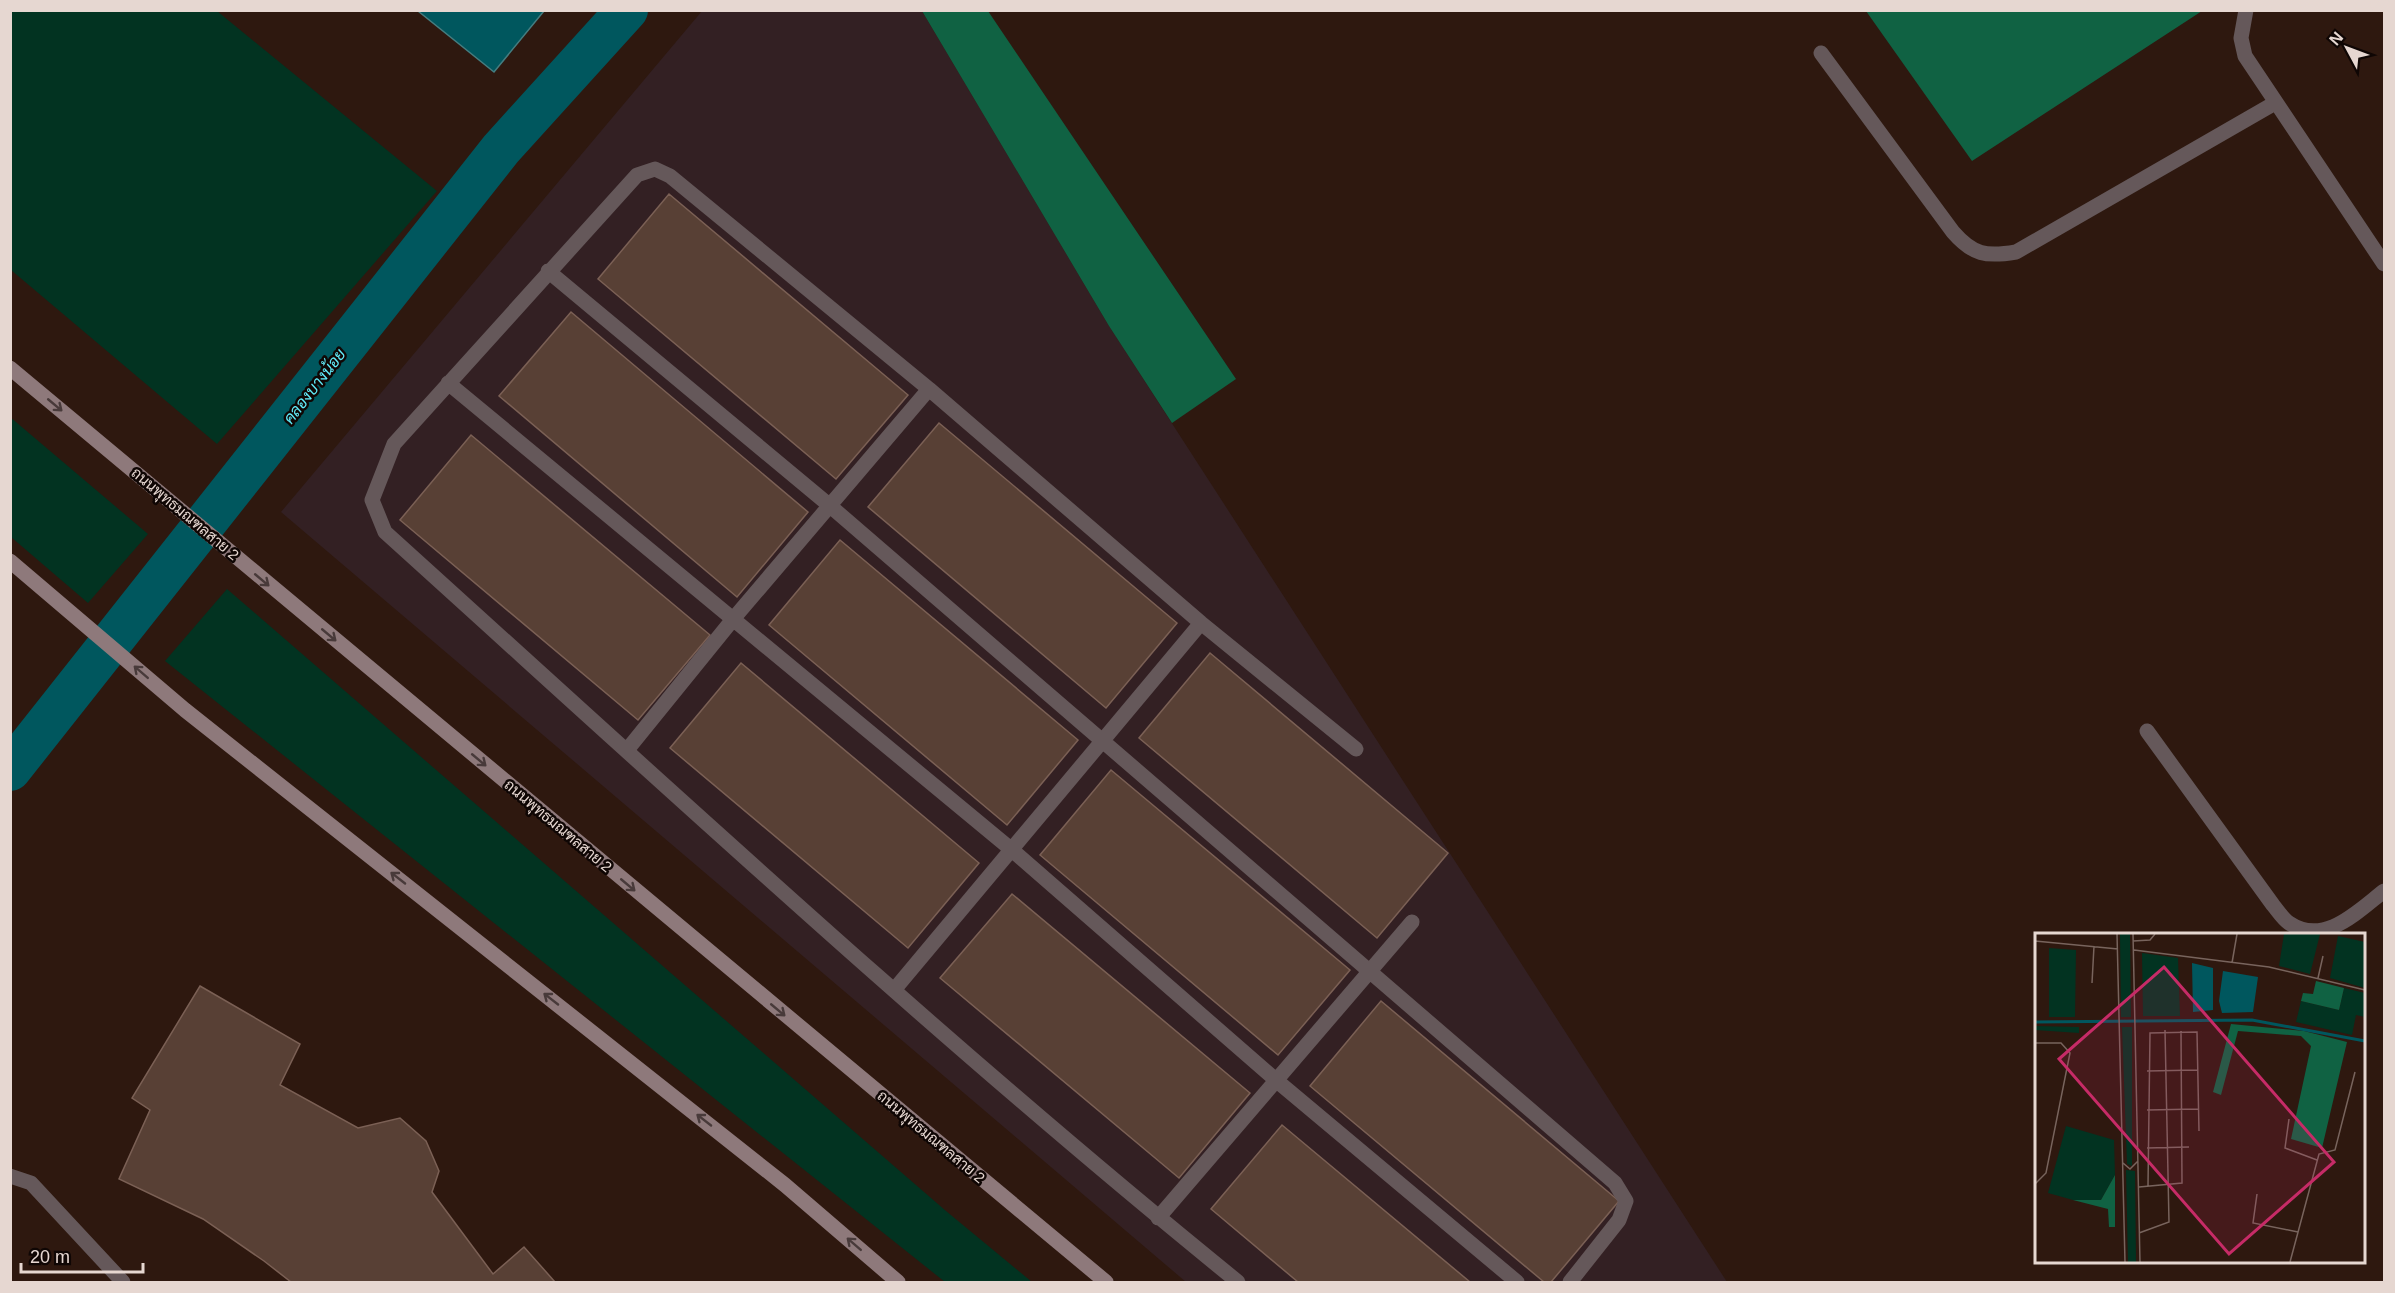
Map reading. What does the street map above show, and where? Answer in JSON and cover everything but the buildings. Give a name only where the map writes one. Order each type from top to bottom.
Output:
[{"type":"main road","name":"ถนนพุทธมณฑลสาย 2","points":[[10,368],[1106,1282]]},
{"type":"main road","points":[[10,561],[186,710],[785,1185],[898,1282]]},
{"type":"street","points":[[2246,10],[2241,38],[2245,56],[2385,264]]},
{"type":"street","points":[[1821,53],[1953,232],[1966,246],[1981,253],[1996,255],[2016,252],[2275,103]]},
{"type":"street","points":[[1238,1282],[1158,1218],[894,990],[627,750],[386,532],[372,500],[394,444],[548,271],[638,175],[655,169],[670,176],[929,389],[1201,623],[1356,749]]},
{"type":"street","points":[[548,271],[829,505],[1615,1184],[1626,1201],[1619,1220],[1570,1282]]},
{"type":"street","points":[[448,383],[1012,850],[1277,1081],[1517,1282]]},
{"type":"street","points":[[627,750],[734,618],[929,389]]},
{"type":"street","points":[[894,990],[1201,623]]},
{"type":"street","points":[[2147,731],[2273,905],[2288,922],[2307,931],[2328,930],[2385,891]]},
{"type":"street","points":[[1158,1218],[1412,922]]},
{"type":"street","points":[[10,1176],[31,1184],[123,1282]]},
{"type":"shaded area","points":[[702,11],[922,11],[1109,326],[1727,1282],[1186,1282],[281,512]]},
{"type":"green space","points":[[11,10],[217,11],[437,191],[217,444],[11,270]]},
{"type":"green space","points":[[922,11],[988,11],[1236,379],[1172,423],[1109,326]]},
{"type":"green space","points":[[1866,11],[2202,11],[1972,161]]},
{"type":"green space","points":[[10,417],[148,534],[88,603],[11,537]]},
{"type":"green space","points":[[227,589],[946,1211],[1032,1282],[945,1282],[165,661]]},
{"type":"water","points":[[418,11],[544,11],[494,72]]},
{"type":"waterway","name":"คลองบางน้อย","points":[[10,770],[501,149],[627,10]]}]
